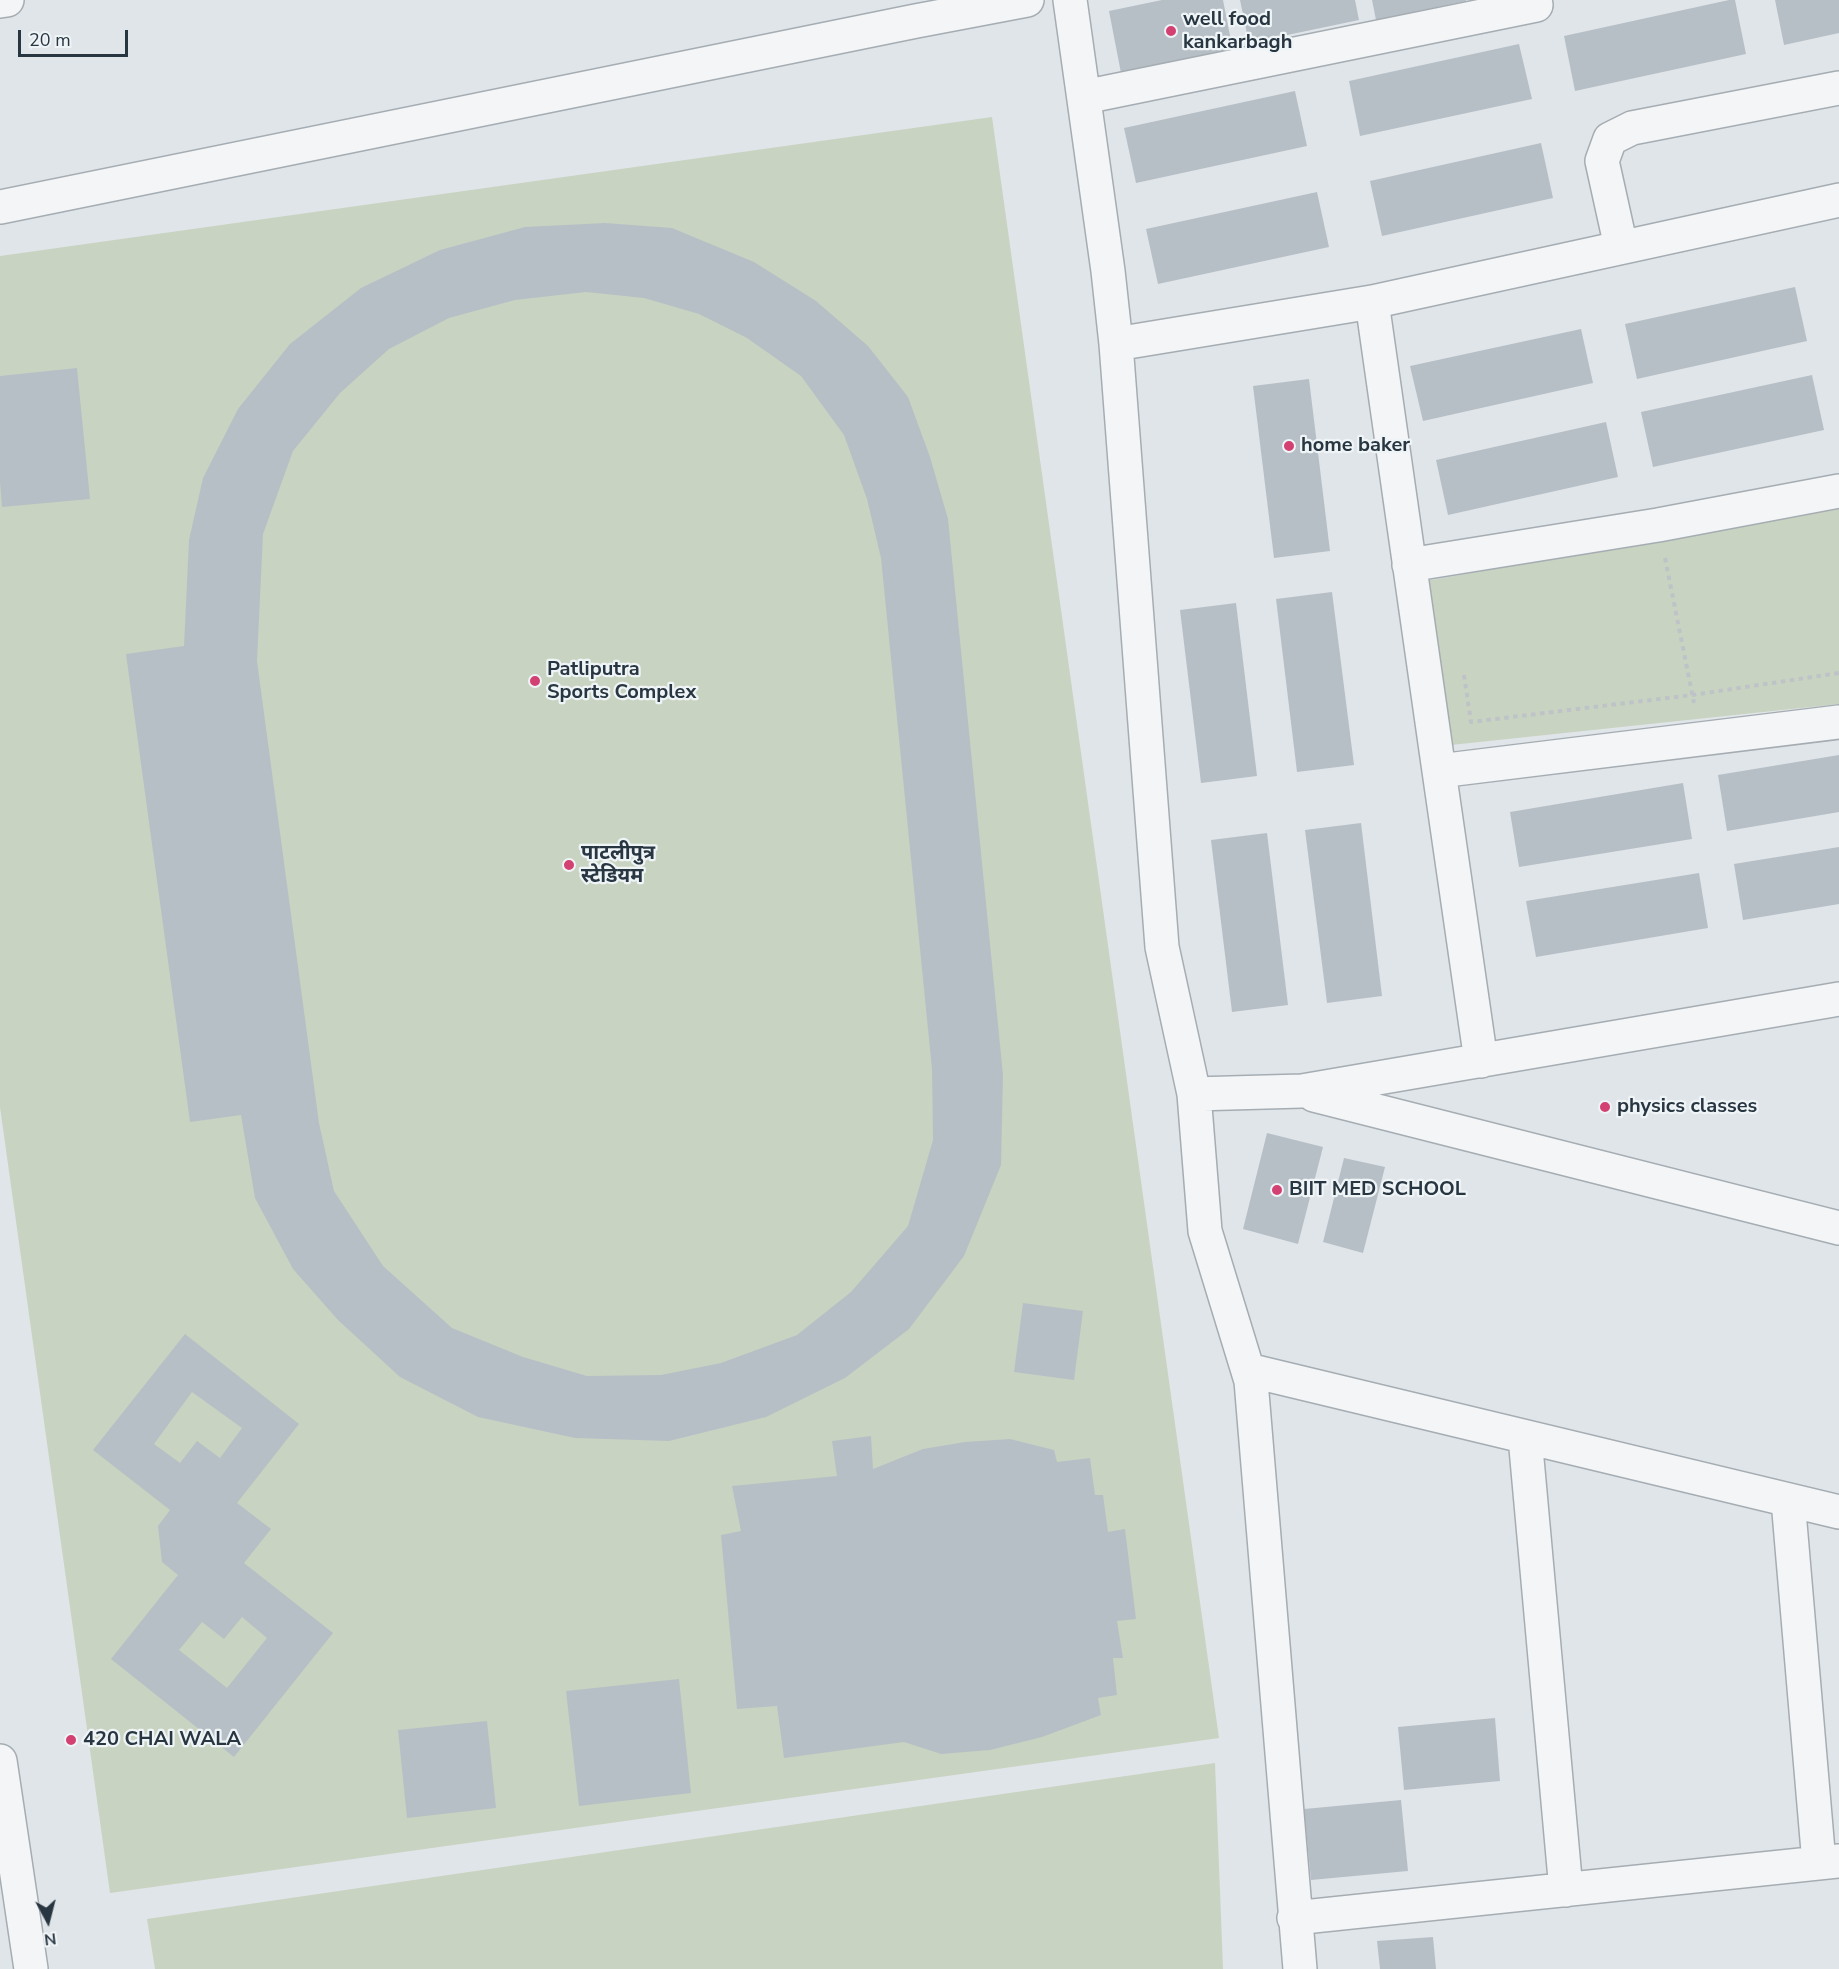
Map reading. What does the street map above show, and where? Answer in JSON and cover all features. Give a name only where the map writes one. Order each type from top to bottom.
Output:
[{"type":"street","points":[[0,2],[7,0]]},
{"type":"street","points":[[0,207],[914,10],[1027,0]]},
{"type":"street","points":[[1070,0],[1116,344],[1162,947],[1194,1094],[1205,1231],[1248,1370],[1252,1393],[1300,1969]]},
{"type":"street","points":[[1083,97],[1536,5],[1535,0]]},
{"type":"street","points":[[1621,247],[1602,160],[1610,139],[1632,128],[1839,88]]},
{"type":"street","points":[[1116,344],[1372,302],[1839,200]]},
{"type":"street","points":[[1372,302],[1481,1061]]},
{"type":"street","points":[[1409,565],[1658,525],[1839,491]]},
{"type":"street","points":[[1439,771],[1839,722]]},
{"type":"street","points":[[1194,1094],[1302,1092],[1839,999]]},
{"type":"street","points":[[1302,1092],[1839,1228]]},
{"type":"street","points":[[1248,1370],[1839,1512]]},
{"type":"street","points":[[1525,1437],[1566,1890]]},
{"type":"street","points":[[1294,1918],[1829,1862],[1788,1500]]},
{"type":"street","points":[[0,1761],[3,1806],[31,1969]]},
{"type":"path","points":[[1658,525],[1702,739]]},
{"type":"path","points":[[1462,664],[1471,722],[1692,695],[1839,673]]},
{"type":"green space","name":"Patliputra Sports Complex","points":[[992,117],[1219,1738],[110,1893],[0,1107],[0,256]]},
{"type":"green space","points":[[1839,508],[1839,704],[1451,745],[1426,581]]},
{"type":"green space","points":[[1215,1763],[1223,1969],[155,1969],[147,1919]]},
{"type":"building","name":"well food kankarbagh","points":[[1162,0],[1223,0],[1233,51],[1121,73],[1109,11]]},
{"type":"building","points":[[1240,0],[1355,0],[1359,20],[1249,43]]},
{"type":"building","points":[[1372,0],[1466,0],[1466,1],[1376,20]]},
{"type":"building","points":[[1735,0],[1746,54],[1575,91],[1564,36]]},
{"type":"building","points":[[1775,0],[1839,0],[1839,33],[1784,45]]},
{"type":"building","points":[[1519,44],[1532,99],[1360,136],[1349,81]]},
{"type":"building","points":[[1295,91],[1307,146],[1136,183],[1124,128]]},
{"type":"building","points":[[1541,143],[1553,198],[1382,236],[1370,181]]},
{"type":"building","points":[[1317,192],[1329,247],[1158,284],[1146,229]]},
{"type":"building","points":[[605,223],[672,228],[754,262],[816,301],[868,346],[908,397],[930,457],[948,519],[1003,1075],[1001,1165],[964,1256],[909,1329],[845,1378],[766,1417],[669,1441],[575,1438],[478,1417],[400,1377],[338,1320],[293,1269],[255,1198],[241,1115],[190,1122],[126,654],[184,646],[189,540],[203,478],[238,409],[290,344],[361,288],[440,250],[525,227]],"holes":[[[586,292],[644,298],[699,314],[747,338],[801,376],[844,435],[867,499],[881,558],[932,1069],[933,1140],[908,1226],[851,1292],[797,1335],[721,1363],[661,1375],[587,1376],[523,1357],[452,1328],[383,1266],[334,1191],[319,1123],[257,661],[263,534],[293,451],[340,393],[389,349],[449,318],[515,300]]]},
{"type":"building","points":[[1795,287],[1807,341],[1637,379],[1625,324]]},
{"type":"building","points":[[1581,329],[1593,383],[1423,421],[1410,366]]},
{"type":"building","points":[[77,368],[90,499],[2,507],[0,376]]},
{"type":"building","points":[[1812,375],[1824,430],[1653,467],[1641,412]]},
{"type":"building","name":"home baker","points":[[1309,379],[1330,551],[1274,558],[1253,386]]},
{"type":"building","points":[[1606,422],[1618,477],[1448,515],[1436,460]]},
{"type":"building","points":[[1332,592],[1354,765],[1297,772],[1276,599]]},
{"type":"building","points":[[1236,603],[1257,776],[1201,783],[1180,610]]},
{"type":"building","points":[[1839,755],[1839,812],[1727,831],[1718,775]]},
{"type":"building","points":[[1683,783],[1692,839],[1519,867],[1510,812]]},
{"type":"building","points":[[1361,823],[1382,996],[1327,1003],[1305,830]]},
{"type":"building","points":[[1267,833],[1288,1005],[1232,1012],[1211,840]]},
{"type":"building","points":[[1839,847],[1839,904],[1743,920],[1734,864]]},
{"type":"building","points":[[1699,873],[1708,928],[1536,957],[1526,901]]},
{"type":"building","points":[[1267,1133],[1323,1147],[1298,1244],[1243,1229]]},
{"type":"building","points":[[1344,1158],[1385,1167],[1363,1253],[1323,1242]]},
{"type":"building","points":[[1023,1303],[1083,1311],[1074,1380],[1014,1372]]},
{"type":"building","points":[[185,1334],[299,1424],[237,1503],[271,1529],[244,1563],[333,1633],[234,1757],[111,1659],[178,1575],[162,1562],[158,1526],[170,1510],[93,1450]],"holes":[[[192,1392],[242,1428],[220,1458],[197,1441],[180,1463],[154,1444]],[[242,1617],[267,1638],[227,1688],[179,1650],[202,1622],[224,1639]]]},
{"type":"building","points":[[871,1436],[873,1469],[923,1449],[965,1442],[1010,1439],[1054,1450],[1057,1462],[1090,1458],[1095,1495],[1103,1495],[1108,1532],[1125,1529],[1136,1619],[1117,1621],[1123,1658],[1113,1658],[1117,1695],[1098,1698],[1101,1715],[1042,1737],[990,1750],[941,1754],[904,1742],[784,1758],[777,1706],[737,1709],[721,1535],[741,1531],[732,1486],[837,1476],[832,1441]]},
{"type":"building","points":[[679,1679],[691,1793],[579,1806],[566,1691]]},
{"type":"building","points":[[1495,1718],[1500,1781],[1404,1790],[1398,1727]]},
{"type":"building","points":[[487,1721],[496,1808],[407,1818],[398,1730]]},
{"type":"building","points":[[1401,1800],[1408,1871],[1311,1880],[1304,1809]]},
{"type":"building","points":[[1433,1937],[1436,1969],[1380,1969],[1377,1941]]},
{"type":"place","name":"well food kankarbagh","points":[[1171,31]]},
{"type":"place","name":"home baker","points":[[1289,446]]},
{"type":"place","name":"Patliputra Sports Complex","points":[[535,681]]},
{"type":"place","name":"पाटलीपुत्र स्टेडियम","points":[[569,865]]},
{"type":"place","name":"physics classes","points":[[1605,1107]]},
{"type":"place","name":"BIIT MED SCHOOL","points":[[1277,1190]]},
{"type":"place","name":"420 CHAI WALA","points":[[71,1740]]}]
